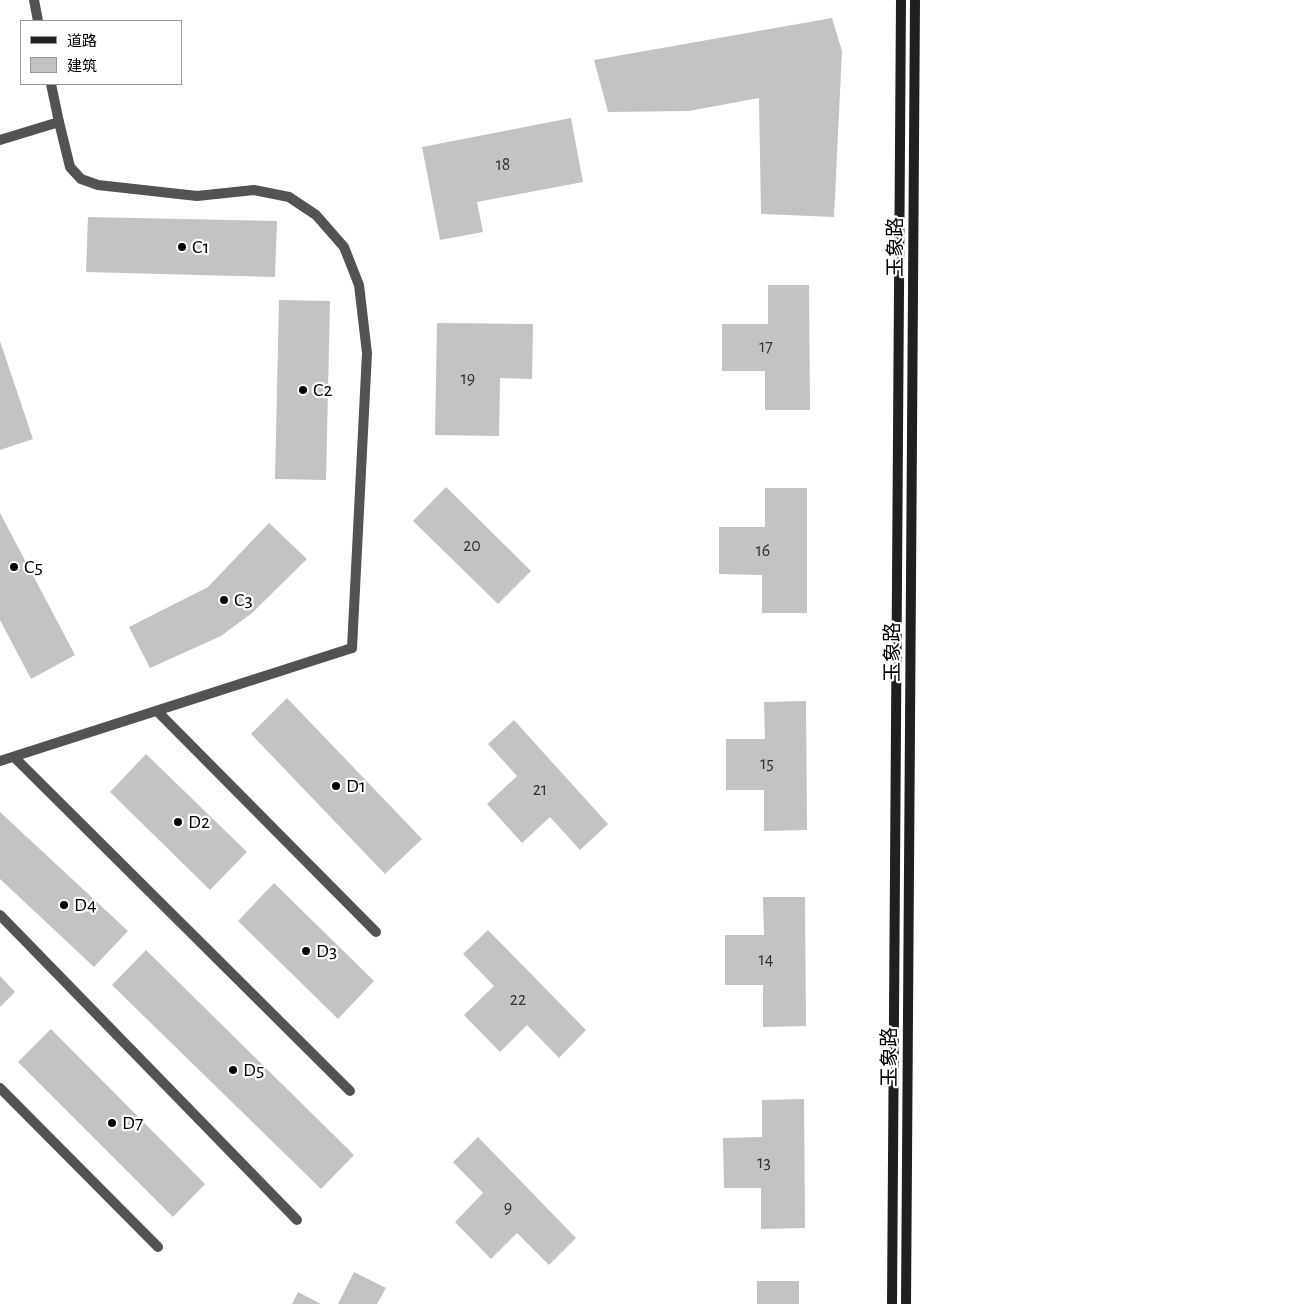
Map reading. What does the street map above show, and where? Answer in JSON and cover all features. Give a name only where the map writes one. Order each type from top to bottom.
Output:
[{"type":"street","points":[[34,0],[38,20]]},
{"type":"street","name":"玉象路","points":[[892,1304],[901,0]]},
{"type":"street","name":"玉象路","points":[[906,1304],[915,0]]},
{"type":"street","points":[[0,761],[352,648],[363,477],[367,354],[359,285],[344,247],[316,215],[289,197],[254,190],[197,196],[98,184],[81,179],[70,167],[51,85]]},
{"type":"street","points":[[0,140],[59,122]]},
{"type":"street","points":[[156,711],[376,932]]},
{"type":"street","points":[[14,757],[350,1090]]},
{"type":"street","points":[[0,915],[297,1220]]},
{"type":"street","points":[[0,1088],[158,1247]]},
{"type":"building","points":[[832,18],[842,51],[834,217],[761,214],[759,98],[689,111],[608,112],[594,60]]},
{"type":"building","points":[[571,118],[583,182],[477,202],[483,232],[440,240],[422,147]]},
{"type":"building","name":"C1","points":[[88,217],[277,221],[275,277],[86,272]]},
{"type":"building","points":[[768,285],[809,285],[810,410],[765,410],[765,371],[722,371],[722,324],[768,324]]},
{"type":"building","name":"C2","points":[[279,300],[330,301],[326,480],[275,479]]},
{"type":"building","points":[[437,323],[533,324],[532,379],[500,378],[499,436],[435,435]]},
{"type":"building","points":[[0,341],[33,439],[0,450]]},
{"type":"building","points":[[446,487],[531,571],[498,604],[413,521]]},
{"type":"building","points":[[765,488],[807,488],[807,613],[762,613],[762,575],[719,574],[719,527],[765,527]]},
{"type":"building","name":"C5","points":[[0,513],[75,655],[31,679],[0,620]]},
{"type":"building","name":"C3","points":[[269,523],[307,559],[252,613],[221,636],[150,668],[129,627],[208,587]]},
{"type":"building","name":"D1","points":[[287,698],[422,839],[385,874],[251,734]]},
{"type":"building","points":[[806,701],[807,830],[764,831],[764,790],[726,790],[726,739],[765,739],[764,702]]},
{"type":"building","points":[[514,720],[608,824],[580,850],[550,817],[522,843],[487,804],[517,776],[488,744]]},
{"type":"building","name":"D2","points":[[146,754],[247,852],[210,890],[110,792]]},
{"type":"building","name":"D4","points":[[0,812],[128,931],[94,967],[0,879]]},
{"type":"building","name":"D3","points":[[274,883],[374,981],[338,1019],[238,921]]},
{"type":"building","points":[[763,897],[805,897],[806,1026],[763,1027],[763,985],[725,985],[725,935],[764,935]]},
{"type":"building","points":[[488,930],[586,1030],[559,1058],[527,1025],[500,1052],[464,1015],[494,986],[463,954]]},
{"type":"building","name":"D5","points":[[146,950],[354,1155],[321,1189],[112,985]]},
{"type":"building","points":[[0,976],[15,992],[0,1007]]},
{"type":"building","name":"D7","points":[[51,1029],[205,1184],[173,1217],[18,1062]]},
{"type":"building","points":[[804,1099],[805,1228],[761,1229],[761,1188],[724,1188],[723,1138],[762,1137],[762,1100]]},
{"type":"building","points":[[478,1137],[576,1238],[549,1265],[517,1233],[491,1259],[455,1222],[483,1193],[453,1162]]},
{"type":"building","points":[[354,1272],[386,1288],[377,1304],[338,1304]]},
{"type":"building","points":[[757,1281],[799,1281],[799,1304],[757,1304]]},
{"type":"building","points":[[298,1292],[321,1304],[292,1304]]},
{"type":"place","name":"C1","points":[[182,247]]},
{"type":"place","name":"C2","points":[[303,390]]},
{"type":"place","name":"C5","points":[[14,567]]},
{"type":"place","name":"C3","points":[[224,600]]},
{"type":"place","name":"D1","points":[[336,786]]},
{"type":"place","name":"D2","points":[[178,822]]},
{"type":"place","name":"D4","points":[[64,905]]},
{"type":"place","name":"D3","points":[[306,951]]},
{"type":"place","name":"D5","points":[[233,1070]]},
{"type":"place","name":"D7","points":[[112,1123]]}]
